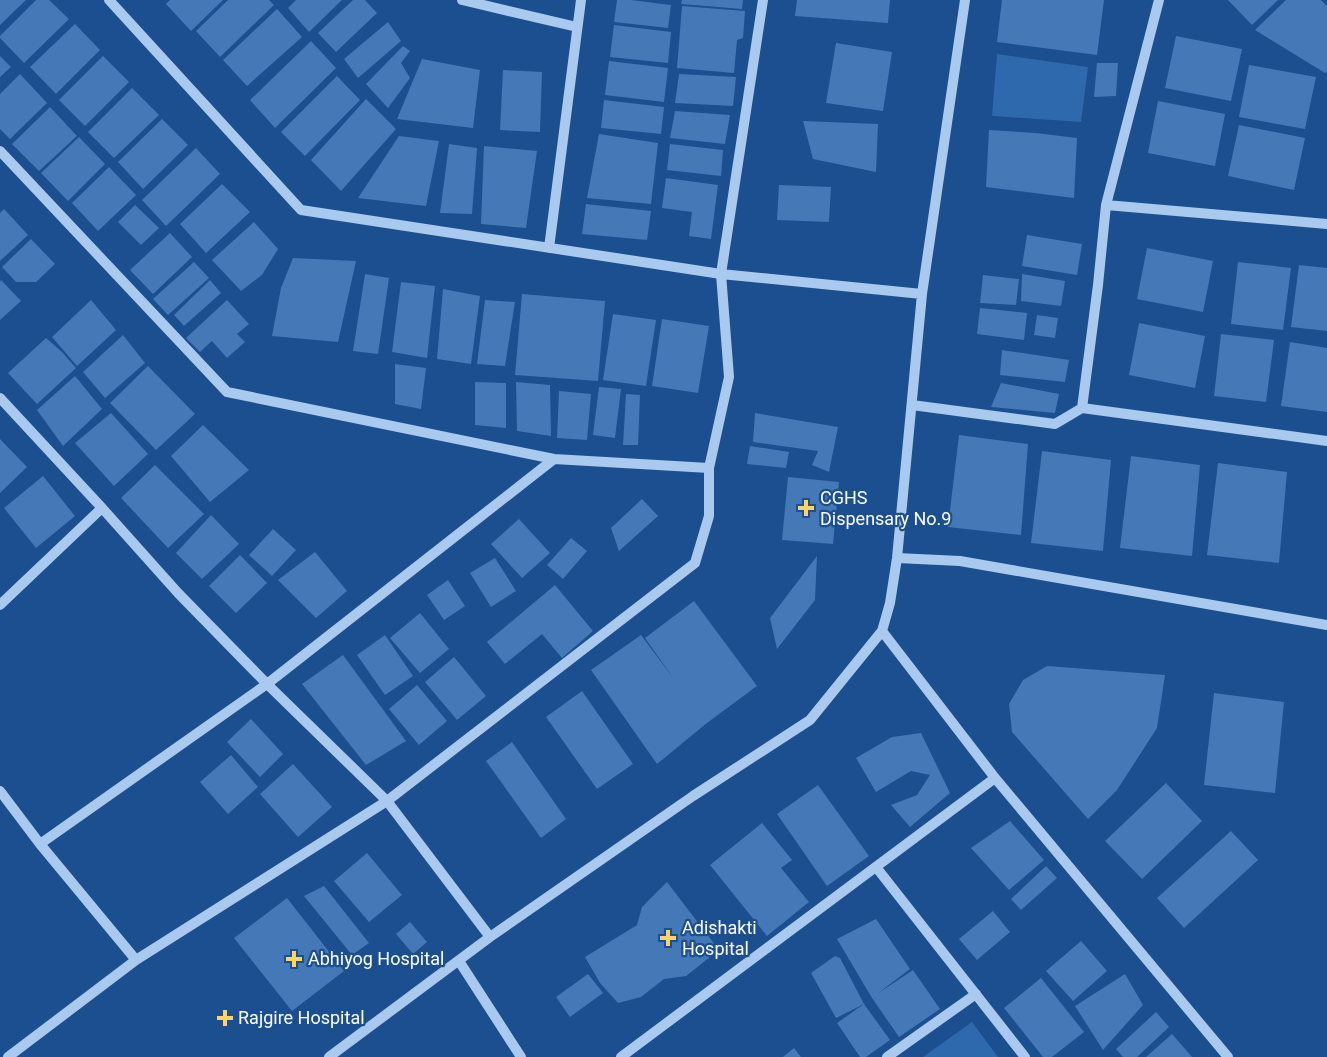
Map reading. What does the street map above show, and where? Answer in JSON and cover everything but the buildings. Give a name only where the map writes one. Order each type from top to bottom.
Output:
[{"type":"street","points":[[109,0],[301,210],[721,274],[922,294]]},
{"type":"street","points":[[462,0],[577,27]]},
{"type":"street","points":[[549,248],[581,0]]},
{"type":"street","points":[[0,1051],[7,1057],[136,960],[387,801],[695,563],[709,516],[709,468],[729,377],[721,274],[763,0]]},
{"type":"street","points":[[329,1057],[490,937],[693,796],[810,720],[882,632],[890,603],[897,558],[922,294],[965,0]]},
{"type":"street","points":[[1082,408],[1106,205],[1159,0]]},
{"type":"street","points":[[0,151],[226,392],[554,459],[709,468]]},
{"type":"street","points":[[1106,205],[1327,224]]},
{"type":"street","points":[[0,399],[178,593],[387,801],[490,937]]},
{"type":"street","points":[[912,405],[1055,424],[1082,408],[1327,441]]},
{"type":"street","points":[[40,844],[267,684],[554,459]]},
{"type":"street","points":[[0,605],[102,508]]},
{"type":"street","points":[[897,558],[960,561],[1327,625]]},
{"type":"street","points":[[882,632],[995,778],[1228,1057]]},
{"type":"street","points":[[621,1057],[995,778]]},
{"type":"street","points":[[0,791],[40,844],[136,960]]},
{"type":"street","points":[[876,867],[1025,1057]]},
{"type":"street","points":[[459,961],[521,1057]]},
{"type":"street","points":[[887,1057],[975,994]]},
{"type":"shaded area","points":[[997,54],[1088,67],[1081,122],[992,116]]},
{"type":"shaded area","points":[[972,1022],[998,1057],[923,1057]]},
{"type":"place","name":"CGHS Dispensary No.9","points":[[806,508]]},
{"type":"place","name":"Adishakti Hospital","points":[[668,938]]},
{"type":"place","name":"Abhiyog Hospital","points":[[294,959]]},
{"type":"place","name":"Rajgire Hospital","points":[[225,1018]]}]
